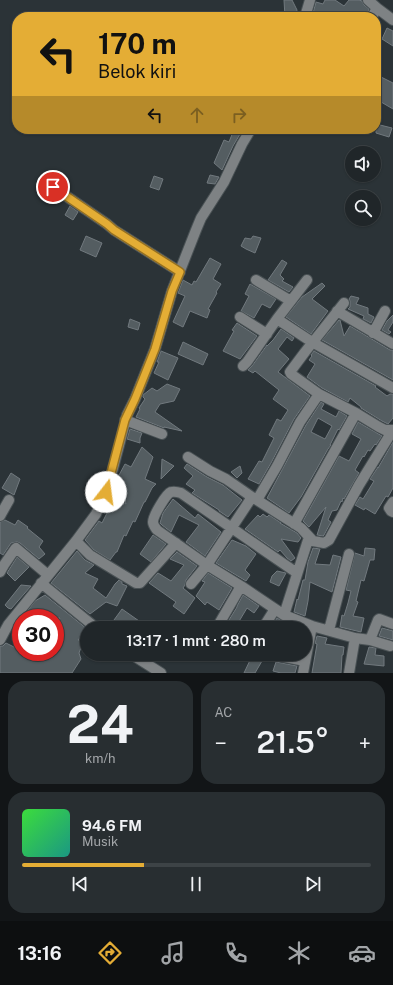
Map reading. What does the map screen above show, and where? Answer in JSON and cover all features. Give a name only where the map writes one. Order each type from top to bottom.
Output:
[{"type":"street","points":[[306,12],[310,0]]},
{"type":"street","points":[[368,0],[374,12]]},
{"type":"street","points":[[381,16],[393,20]]},
{"type":"street","points":[[0,640],[4,624],[48,575],[96,514],[106,492],[125,420],[155,349],[172,291],[201,218],[224,182],[248,134]]},
{"type":"street","points":[[53,187],[114,230],[180,272]]},
{"type":"street","points":[[256,280],[291,301]]},
{"type":"street","points":[[243,366],[307,280]]},
{"type":"street","points":[[344,303],[290,372],[319,394],[385,430],[393,430]]},
{"type":"street","points":[[337,311],[393,344]]},
{"type":"street","points":[[373,332],[386,311]]},
{"type":"street","points":[[240,316],[267,334]]},
{"type":"street","points":[[277,319],[312,342],[393,388]]},
{"type":"street","points":[[192,584],[232,528],[255,499],[277,466],[300,422],[319,394]]},
{"type":"street","points":[[294,524],[356,413]]},
{"type":"street","points":[[125,420],[162,434]]},
{"type":"street","points":[[188,457],[226,479],[301,528],[313,541],[324,543],[329,540],[359,485],[393,430]]},
{"type":"street","points":[[298,573],[181,493],[170,492],[153,519],[153,524],[157,530],[207,565],[284,615],[299,621]]},
{"type":"street","points":[[0,516],[9,500]]},
{"type":"street","points":[[393,502],[389,508],[393,512]]},
{"type":"street","points":[[284,615],[309,537]]},
{"type":"street","points":[[76,541],[90,554],[136,583],[140,584],[176,543]]},
{"type":"street","points":[[1,568],[16,548],[48,575]]},
{"type":"street","points":[[329,630],[349,554]]},
{"type":"street","points":[[41,583],[87,621]]},
{"type":"street","points":[[221,621],[241,586]]},
{"type":"street","points":[[267,621],[275,609]]},
{"type":"street","points":[[370,640],[379,619],[393,624]]},
{"type":"street","points":[[312,626],[390,646]]},
{"type":"street","points":[[349,673],[355,638]]},
{"type":"street","points":[[142,661],[161,673]]},
{"type":"street","points":[[303,673],[306,661]]},
{"type":"building","points":[[284,0],[292,0],[297,12],[285,12]]},
{"type":"building","points":[[325,0],[335,0],[344,6],[349,0],[359,0],[362,1],[369,9],[368,12],[313,12],[316,2],[323,4]]},
{"type":"building","points":[[387,28],[393,31],[393,46],[382,39]]},
{"type":"building","points":[[381,77],[393,83],[393,109],[381,102]]},
{"type":"building","points":[[381,125],[392,128],[389,137],[379,134],[381,134]]},
{"type":"building","points":[[232,134],[240,134],[222,170],[214,163],[224,140],[229,142]]},
{"type":"building","points":[[210,175],[219,177],[215,184],[207,183]]},
{"type":"building","points":[[154,176],[163,179],[159,190],[150,187]]},
{"type":"building","points":[[70,206],[78,212],[73,220],[65,215]]},
{"type":"building","points":[[86,236],[102,243],[96,257],[80,250]]},
{"type":"building","points":[[253,236],[261,238],[255,253],[241,246],[245,238],[251,239]]},
{"type":"building","points":[[210,258],[221,264],[213,279],[221,284],[208,309],[210,310],[207,318],[190,311],[183,327],[173,322],[185,296],[178,293],[183,280],[192,285],[194,281],[196,282]]},
{"type":"building","points":[[282,260],[287,263],[280,275],[284,279],[282,281],[293,287],[289,292],[268,280]]},
{"type":"building","points":[[322,283],[325,286],[312,299],[328,311],[311,334],[286,317],[302,297]]},
{"type":"building","points":[[250,284],[276,299],[270,308],[262,304],[254,318],[241,311],[249,296],[245,294]]},
{"type":"building","points":[[351,296],[359,298],[356,304],[368,308],[368,314],[374,317],[371,323],[363,319],[364,316],[348,309],[350,307],[349,299]]},
{"type":"building","points":[[393,315],[393,322],[388,330],[391,332],[389,334],[382,330],[387,321]]},
{"type":"building","points":[[130,319],[140,323],[138,330],[128,327]]},
{"type":"building","points":[[339,320],[344,336],[350,326],[390,350],[393,350],[393,380],[322,340]]},
{"type":"building","points":[[237,323],[257,336],[240,359],[223,351],[234,331],[232,330]]},
{"type":"building","points":[[281,329],[294,338],[292,341],[287,337],[278,349],[289,359],[278,372],[310,396],[294,419],[259,484],[248,479],[259,461],[262,462],[274,438],[269,435],[277,419],[281,421],[288,410],[273,399],[279,390],[255,371],[253,373],[248,370]]},
{"type":"building","points":[[183,342],[208,354],[203,365],[178,354]]},
{"type":"building","points":[[161,351],[178,358],[168,380],[154,373],[159,362],[157,362]]},
{"type":"building","points":[[314,351],[376,386],[375,387],[387,396],[393,394],[393,418],[388,424],[361,408],[350,398],[348,402],[322,388],[307,377],[315,364],[309,360]]},
{"type":"building","points":[[167,384],[180,389],[174,401],[160,404],[155,412],[182,431],[164,428],[136,417],[140,409],[139,408],[145,399],[143,395],[152,388],[157,391]]},
{"type":"building","points":[[321,402],[324,404],[321,409],[336,417],[339,411],[347,416],[339,430],[338,429],[331,445],[301,497],[289,513],[267,498],[306,425]],"holes":[[[318,418],[332,426],[325,439],[311,432]]]},
{"type":"building","points":[[358,422],[382,436],[376,445],[375,444],[370,451],[368,450],[364,457],[363,456],[355,470],[359,473],[337,510],[332,511],[328,520],[331,522],[324,535],[317,535],[326,507],[309,527],[303,521],[339,456],[349,461],[361,439],[352,434]]},
{"type":"building","points":[[130,429],[142,433],[140,443],[127,439]]},
{"type":"building","points":[[393,442],[393,488],[388,497],[386,496],[375,514],[365,508],[364,510],[355,505],[360,497],[363,499],[374,481],[370,479]]},
{"type":"building","points":[[142,447],[153,457],[145,479],[156,484],[144,502],[135,522],[133,521],[126,536],[124,535],[117,552],[110,560],[94,550],[85,540],[99,521],[102,523],[116,497],[126,504],[118,477],[125,464],[131,467]]},
{"type":"building","points":[[162,459],[174,466],[161,479]]},
{"type":"building","points":[[187,464],[223,485],[242,500],[228,517],[192,493],[195,490],[186,484],[193,476],[184,468]]},
{"type":"building","points":[[240,466],[242,473],[237,478],[231,472]]},
{"type":"building","points":[[11,473],[20,479],[14,495],[2,488]]},
{"type":"building","points":[[173,499],[195,518],[198,514],[221,532],[205,556],[186,542],[199,525],[179,515],[171,532],[160,523],[163,513]]},
{"type":"building","points":[[263,514],[267,517],[269,515],[297,533],[301,538],[298,542],[281,539],[295,558],[291,561],[280,550],[278,552],[245,529],[258,515],[260,517]]},
{"type":"building","points":[[5,520],[15,525],[18,520],[28,527],[27,528],[43,541],[39,547],[45,554],[39,559],[17,542],[11,543],[3,555],[0,553],[0,522]]},
{"type":"building","points":[[153,535],[166,544],[151,562],[140,554]]},
{"type":"building","points":[[232,540],[246,546],[256,554],[245,570],[250,575],[246,581],[216,563]]},
{"type":"building","points":[[313,548],[320,549],[315,564],[330,565],[333,555],[341,557],[332,592],[310,582],[305,616],[294,612],[303,580],[305,580],[308,562]]},
{"type":"building","points":[[365,548],[375,549],[374,560],[370,560],[364,581],[361,580],[356,601],[358,602],[353,616],[364,618],[361,632],[340,627],[342,615],[344,616],[351,591],[346,590],[355,553],[364,556]]},
{"type":"building","points":[[77,551],[85,560],[94,565],[85,573],[98,579],[93,588],[106,598],[119,580],[122,584],[127,586],[117,606],[106,602],[90,614],[51,583]]},
{"type":"building","points":[[177,552],[197,566],[186,580],[183,588],[195,598],[184,614],[173,606],[176,602],[149,583],[158,573],[171,581],[184,565],[170,559]]},
{"type":"building","points":[[17,557],[29,567],[15,581],[7,573]]},
{"type":"building","points":[[277,571],[286,573],[279,586],[270,582],[272,576]]},
{"type":"building","points":[[208,573],[232,588],[219,610],[207,602],[205,605],[196,596],[205,582],[202,581]]},
{"type":"building","points":[[21,585],[31,586],[11,609],[8,608],[5,605]]},
{"type":"building","points":[[45,595],[62,609],[29,609],[35,601]]},
{"type":"building","points":[[243,595],[259,606],[254,613],[247,608],[239,621],[228,621]]},
{"type":"building","points":[[122,609],[139,621],[115,621],[114,620]]},
{"type":"building","points":[[64,610],[80,623],[80,638],[78,640],[80,641],[80,661],[72,673],[0,673],[0,646],[3,646],[6,643],[12,646],[12,661],[64,661]]},
{"type":"building","points":[[277,618],[283,621],[275,621]]},
{"type":"building","points":[[382,628],[393,631],[393,640],[379,636]]},
{"type":"building","points":[[317,636],[327,638],[325,644],[344,647],[341,673],[312,673]]},
{"type":"building","points":[[369,647],[376,648],[375,655],[384,656],[384,666],[364,664]]},
{"type":"building","points":[[250,661],[262,661],[255,673],[244,673]]},
{"type":"building","points":[[276,662],[297,666],[295,673],[281,673],[273,671]]},
{"type":"route","points":[[53,187],[114,230],[180,272],[172,291],[155,349],[125,420],[106,492]]}]
